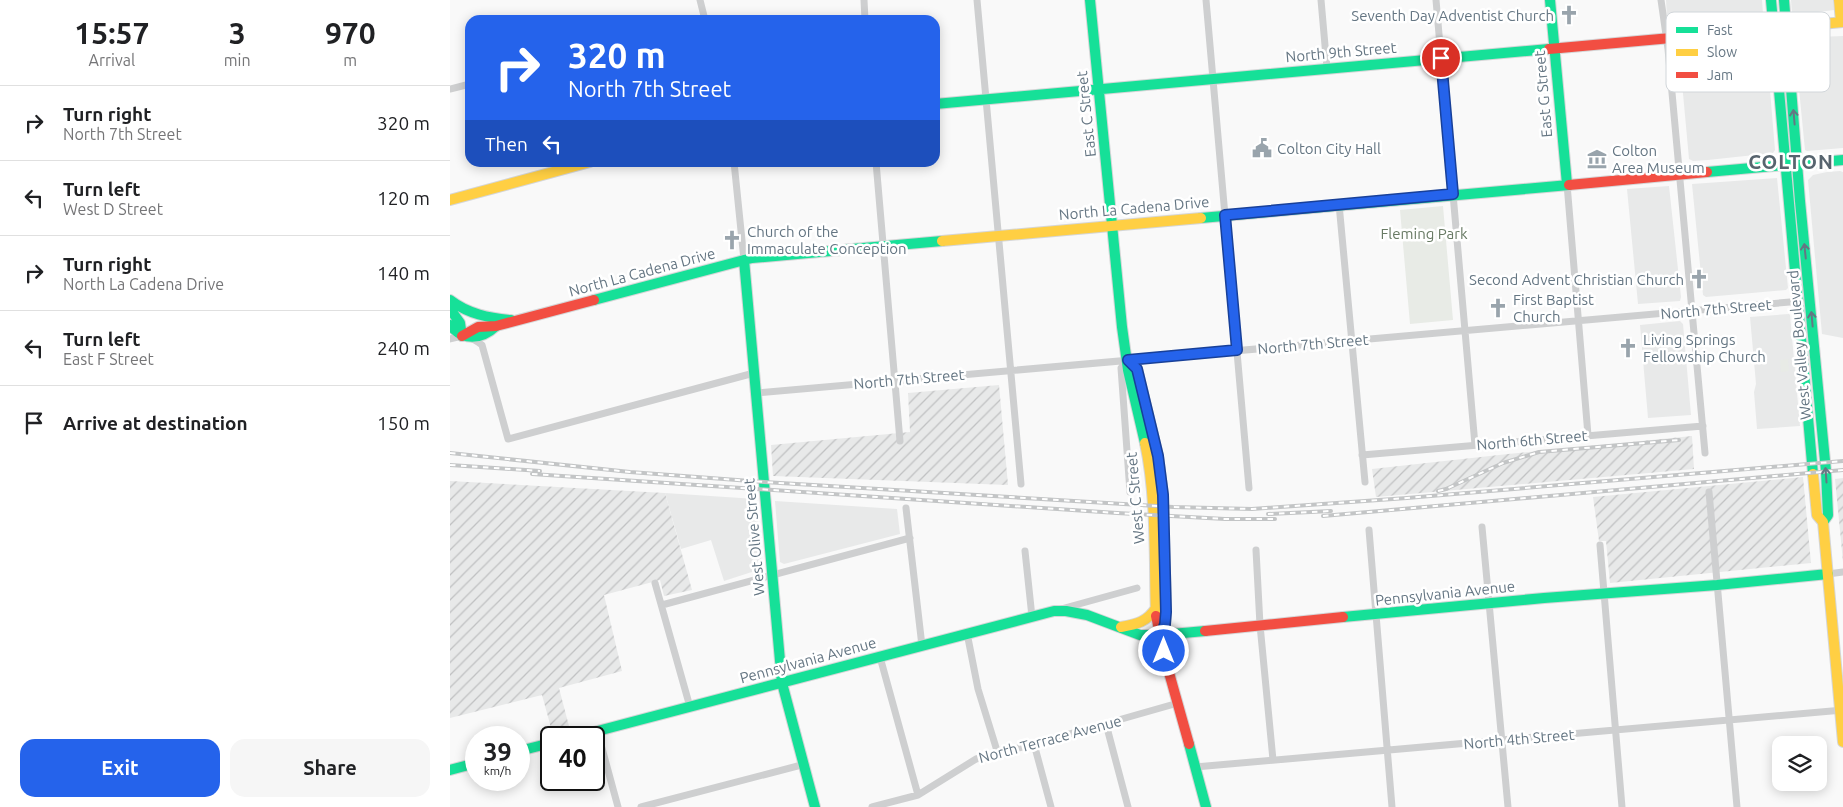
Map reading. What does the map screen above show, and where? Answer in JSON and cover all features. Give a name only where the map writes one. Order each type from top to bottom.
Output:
[{"type":"main road","name":"East C Street","points":[[1090,0],[1112,225]]},
{"type":"main road","name":"East G Street","points":[[1550,0],[1567,184]]},
{"type":"main road","points":[[1839,0],[1842,22]]},
{"type":"main road","name":"North 9th Street","points":[[940,104],[1666,38]]},
{"type":"main road","name":"West Valley Boulevard","points":[[1780,92],[1817,515],[1823,522],[1843,742]]},
{"type":"main road","name":"West Valley Boulevard","points":[[1791,92],[1821,419],[1828,515],[1823,522]]},
{"type":"main road","name":"North La Cadena Drive","points":[[462,336],[470,330],[489,325],[493,329],[744,260],[884,245],[1843,160]]},
{"type":"main road","points":[[450,200],[572,167]]},
{"type":"main road","name":"West C Street","points":[[1112,225],[1121,321],[1130,379],[1149,463],[1152,490],[1156,622],[1206,807]]},
{"type":"main road","name":"West Olive Street","points":[[744,260],[782,683],[816,807]]},
{"type":"main road","points":[[450,300],[467,311],[483,316],[517,321]]},
{"type":"main road","points":[[450,309],[460,323],[462,336]]},
{"type":"main road","points":[[450,325],[462,336]]},
{"type":"main road","name":"West C Street","points":[[1128,360],[1137,369],[1140,379],[1154,434],[1162,480],[1166,612],[1165,624],[1161,635]]},
{"type":"main road","points":[[1805,387],[1810,395],[1812,416],[1816,420],[1821,419]]},
{"type":"main road","name":"Pennsylvania Avenue","points":[[605,728],[1054,611],[1088,615],[1137,634],[1161,635],[1828,574]]},
{"type":"main road","points":[[1120,627],[1141,623],[1149,618],[1156,608]]},
{"type":"main road","points":[[450,770],[465,766]]},
{"type":"street","points":[[700,0],[704,15]]},
{"type":"street","points":[[864,0],[865,15]]},
{"type":"street","points":[[977,0],[1020,484]]},
{"type":"street","points":[[1206,0],[1248,488]]},
{"type":"street","points":[[1321,0],[1327,68]]},
{"type":"street","points":[[1436,0],[1475,445]]},
{"type":"street","points":[[1661,0],[1666,38]]},
{"type":"street","points":[[450,90],[465,86]]},
{"type":"street","points":[[1672,92],[1705,453]]},
{"type":"street","points":[[735,167],[744,260]]},
{"type":"street","points":[[876,167],[900,441]]},
{"type":"street","points":[[1567,184],[1588,435]]},
{"type":"street","points":[[1339,204],[1365,482]]},
{"type":"street","name":"North 7th Street","points":[[756,393],[1465,330],[1692,312],[1810,300]]},
{"type":"street","points":[[482,346],[493,329]]},
{"type":"street","points":[[450,339],[462,336],[476,340],[482,346],[508,439],[754,373]]},
{"type":"street","points":[[1128,360],[1121,368],[1130,492]]},
{"type":"street","name":"North 6th Street","points":[[1362,455],[1703,426]]},
{"type":"street","points":[[1709,492],[1737,807]]},
{"type":"street","points":[[906,508],[922,646]]},
{"type":"street","points":[[1482,527],[1508,807]]},
{"type":"street","points":[[1369,530],[1392,807]]},
{"type":"street","points":[[662,605],[910,538]]},
{"type":"street","points":[[1600,545],[1622,807]]},
{"type":"street","points":[[1256,550],[1260,625],[1273,760]]},
{"type":"street","points":[[1025,552],[1032,617]]},
{"type":"street","name":"Pennsylvania Avenue","points":[[1828,574],[1843,572]]},
{"type":"street","points":[[655,583],[690,706]]},
{"type":"street","name":"Pennsylvania Avenue","points":[[1054,611],[1138,588]]},
{"type":"street","points":[[967,633],[978,689],[998,754]]},
{"type":"street","points":[[880,657],[918,795]]},
{"type":"street","name":"North Terrace Avenue","points":[[872,807],[918,795],[976,759],[1178,703]]},
{"type":"street","name":"North 4th Street","points":[[1195,767],[1841,710]]},
{"type":"street","points":[[1106,724],[1128,807]]},
{"type":"street","points":[[1034,744],[1051,807]]},
{"type":"street","points":[[605,759],[618,807]]},
{"type":"street","points":[[642,807],[805,764]]},
{"type":"shaded area","points":[[1666,0],[1762,0],[1763,12],[1667,12]]},
{"type":"shaded area","points":[[1791,0],[1833,0],[1834,10],[1792,12]]},
{"type":"shaded area","points":[[1843,36],[1843,148],[1807,151],[1805,150],[1799,92],[1830,92],[1830,37]]},
{"type":"shaded area","points":[[1683,92],[1770,92],[1775,150],[1773,153],[1708,160],[1693,161],[1689,159]]},
{"type":"shaded area","points":[[1843,172],[1843,338],[1822,334],[1808,180],[1813,175]]},
{"type":"shaded area","points":[[1777,178],[1788,288],[1786,290],[1706,297],[1703,295],[1692,184]]},
{"type":"shaded area","points":[[1669,186],[1680,301],[1638,304],[1627,189]]},
{"type":"shaded area","points":[[1789,314],[1800,426],[1757,429],[1754,392],[1756,384],[1750,317]]},
{"type":"shaded area","points":[[1680,321],[1683,324],[1691,415],[1648,418],[1640,325]]},
{"type":"shaded area","points":[[999,385],[1008,485],[773,476],[771,445],[910,432],[908,393]]},
{"type":"shaded area","points":[[1692,436],[1694,469],[1376,497],[1372,469]]},
{"type":"shaded area","points":[[1803,477],[1811,563],[1610,583],[1606,541],[1599,541],[1593,497]]},
{"type":"shaded area","points":[[1843,478],[1843,562],[1835,479]]},
{"type":"shaded area","points":[[450,481],[665,493],[692,590],[664,596],[660,580],[604,595],[622,671],[559,688],[569,726],[551,726],[542,695],[450,718]]},
{"type":"shaded area","points":[[665,493],[756,499],[761,569],[724,581],[711,540],[681,549]]},
{"type":"shaded area","points":[[775,501],[897,509],[900,534],[784,564],[780,562]]},
{"type":"green space","name":"Fleming Park","points":[[1443,206],[1453,320],[1410,324],[1400,210]]},
{"type":"green space","points":[[1788,359],[1789,371],[1781,372],[1780,360]]},
{"type":"railway","points":[[1438,491],[1503,463],[1539,452],[1679,440]]},
{"type":"railway","points":[[450,453],[630,472],[764,482],[1173,507],[1252,509],[1407,498],[1843,461]]},
{"type":"railway","points":[[450,465],[540,471]]},
{"type":"railway","points":[[1323,516],[1843,470]]},
{"type":"railway","points":[[532,474],[1117,513],[1225,519],[1275,519]]},
{"type":"railway","points":[[1268,514],[1331,511]]},
{"type":"traffic: fast","points":[[1090,0],[1122,327],[1128,370],[1145,443]]},
{"type":"traffic: fast","points":[[1550,0],[1567,184]]},
{"type":"traffic: fast","points":[[1771,0],[1772,12]]},
{"type":"traffic: fast","points":[[1784,0],[1785,12]]},
{"type":"traffic: fast","points":[[940,104],[1549,49]]},
{"type":"traffic: fast","points":[[1779,92],[1813,474]]},
{"type":"traffic: fast","points":[[1791,92],[1826,471],[1828,515],[1823,522]]},
{"type":"traffic: fast","points":[[1707,172],[1843,160]]},
{"type":"traffic: fast","points":[[1201,218],[1569,185]]},
{"type":"traffic: fast","points":[[594,300],[752,258],[942,241]]},
{"type":"traffic: fast","points":[[744,260],[782,683],[815,807]]},
{"type":"traffic: fast","points":[[450,300],[464,309],[479,314],[511,320]]},
{"type":"traffic: fast","points":[[450,309],[460,323],[462,336]]},
{"type":"traffic: fast","points":[[450,325],[461,334],[472,337],[484,334],[496,326]]},
{"type":"traffic: fast","points":[[1343,617],[1828,574]]},
{"type":"traffic: fast","points":[[605,729],[1054,611],[1087,615],[1140,635],[1205,631]]},
{"type":"traffic: fast","points":[[1189,744],[1206,807]]},
{"type":"traffic: fast","points":[[530,748],[540,746]]},
{"type":"traffic: fast","points":[[450,770],[465,766]]},
{"type":"traffic: slow","points":[[1839,0],[1841,22]]},
{"type":"traffic: slow","points":[[1830,23],[1843,22]]},
{"type":"traffic: slow","points":[[450,200],[572,167]]},
{"type":"traffic: slow","points":[[942,241],[1201,218]]},
{"type":"traffic: slow","points":[[1128,360],[1137,369],[1158,456],[1163,495],[1166,612],[1165,624],[1161,635]]},
{"type":"traffic: slow","points":[[1145,443],[1152,486],[1156,616]]},
{"type":"traffic: slow","points":[[1813,474],[1817,515],[1823,522],[1843,742]]},
{"type":"traffic: slow","points":[[1121,627],[1141,622],[1156,608]]},
{"type":"traffic: jam","points":[[1549,49],[1666,38]]},
{"type":"traffic: jam","points":[[1569,185],[1707,172]]},
{"type":"traffic: jam","points":[[462,336],[478,327],[496,326],[594,300]]},
{"type":"traffic: jam","points":[[1156,616],[1168,669],[1189,744]]},
{"type":"traffic: jam","points":[[1205,631],[1343,617]]},
{"type":"place","name":"Seventh Day Adventist Church","points":[[1569,15]]},
{"type":"place","name":"Colton City Hall","points":[[1262,148]]},
{"type":"place","name":"Colton Area Museum","points":[[1597,159]]},
{"type":"place","name":"Church of the Immaculate Conception","points":[[732,240]]},
{"type":"place","name":"Second Advent Christian Church","points":[[1699,279]]},
{"type":"place","name":"First Baptist Church","points":[[1498,308]]},
{"type":"place","name":"Living Springs Fellowship Church","points":[[1628,348]]},
{"type":"district","name":"COLTON","points":[[1791,161]]},
{"type":"route","points":[[1164,651],[1161,635],[1165,624],[1166,612],[1162,480],[1154,434],[1140,379],[1137,369],[1128,360],[1237,350],[1225,215],[1453,194],[1441,58]]}]
